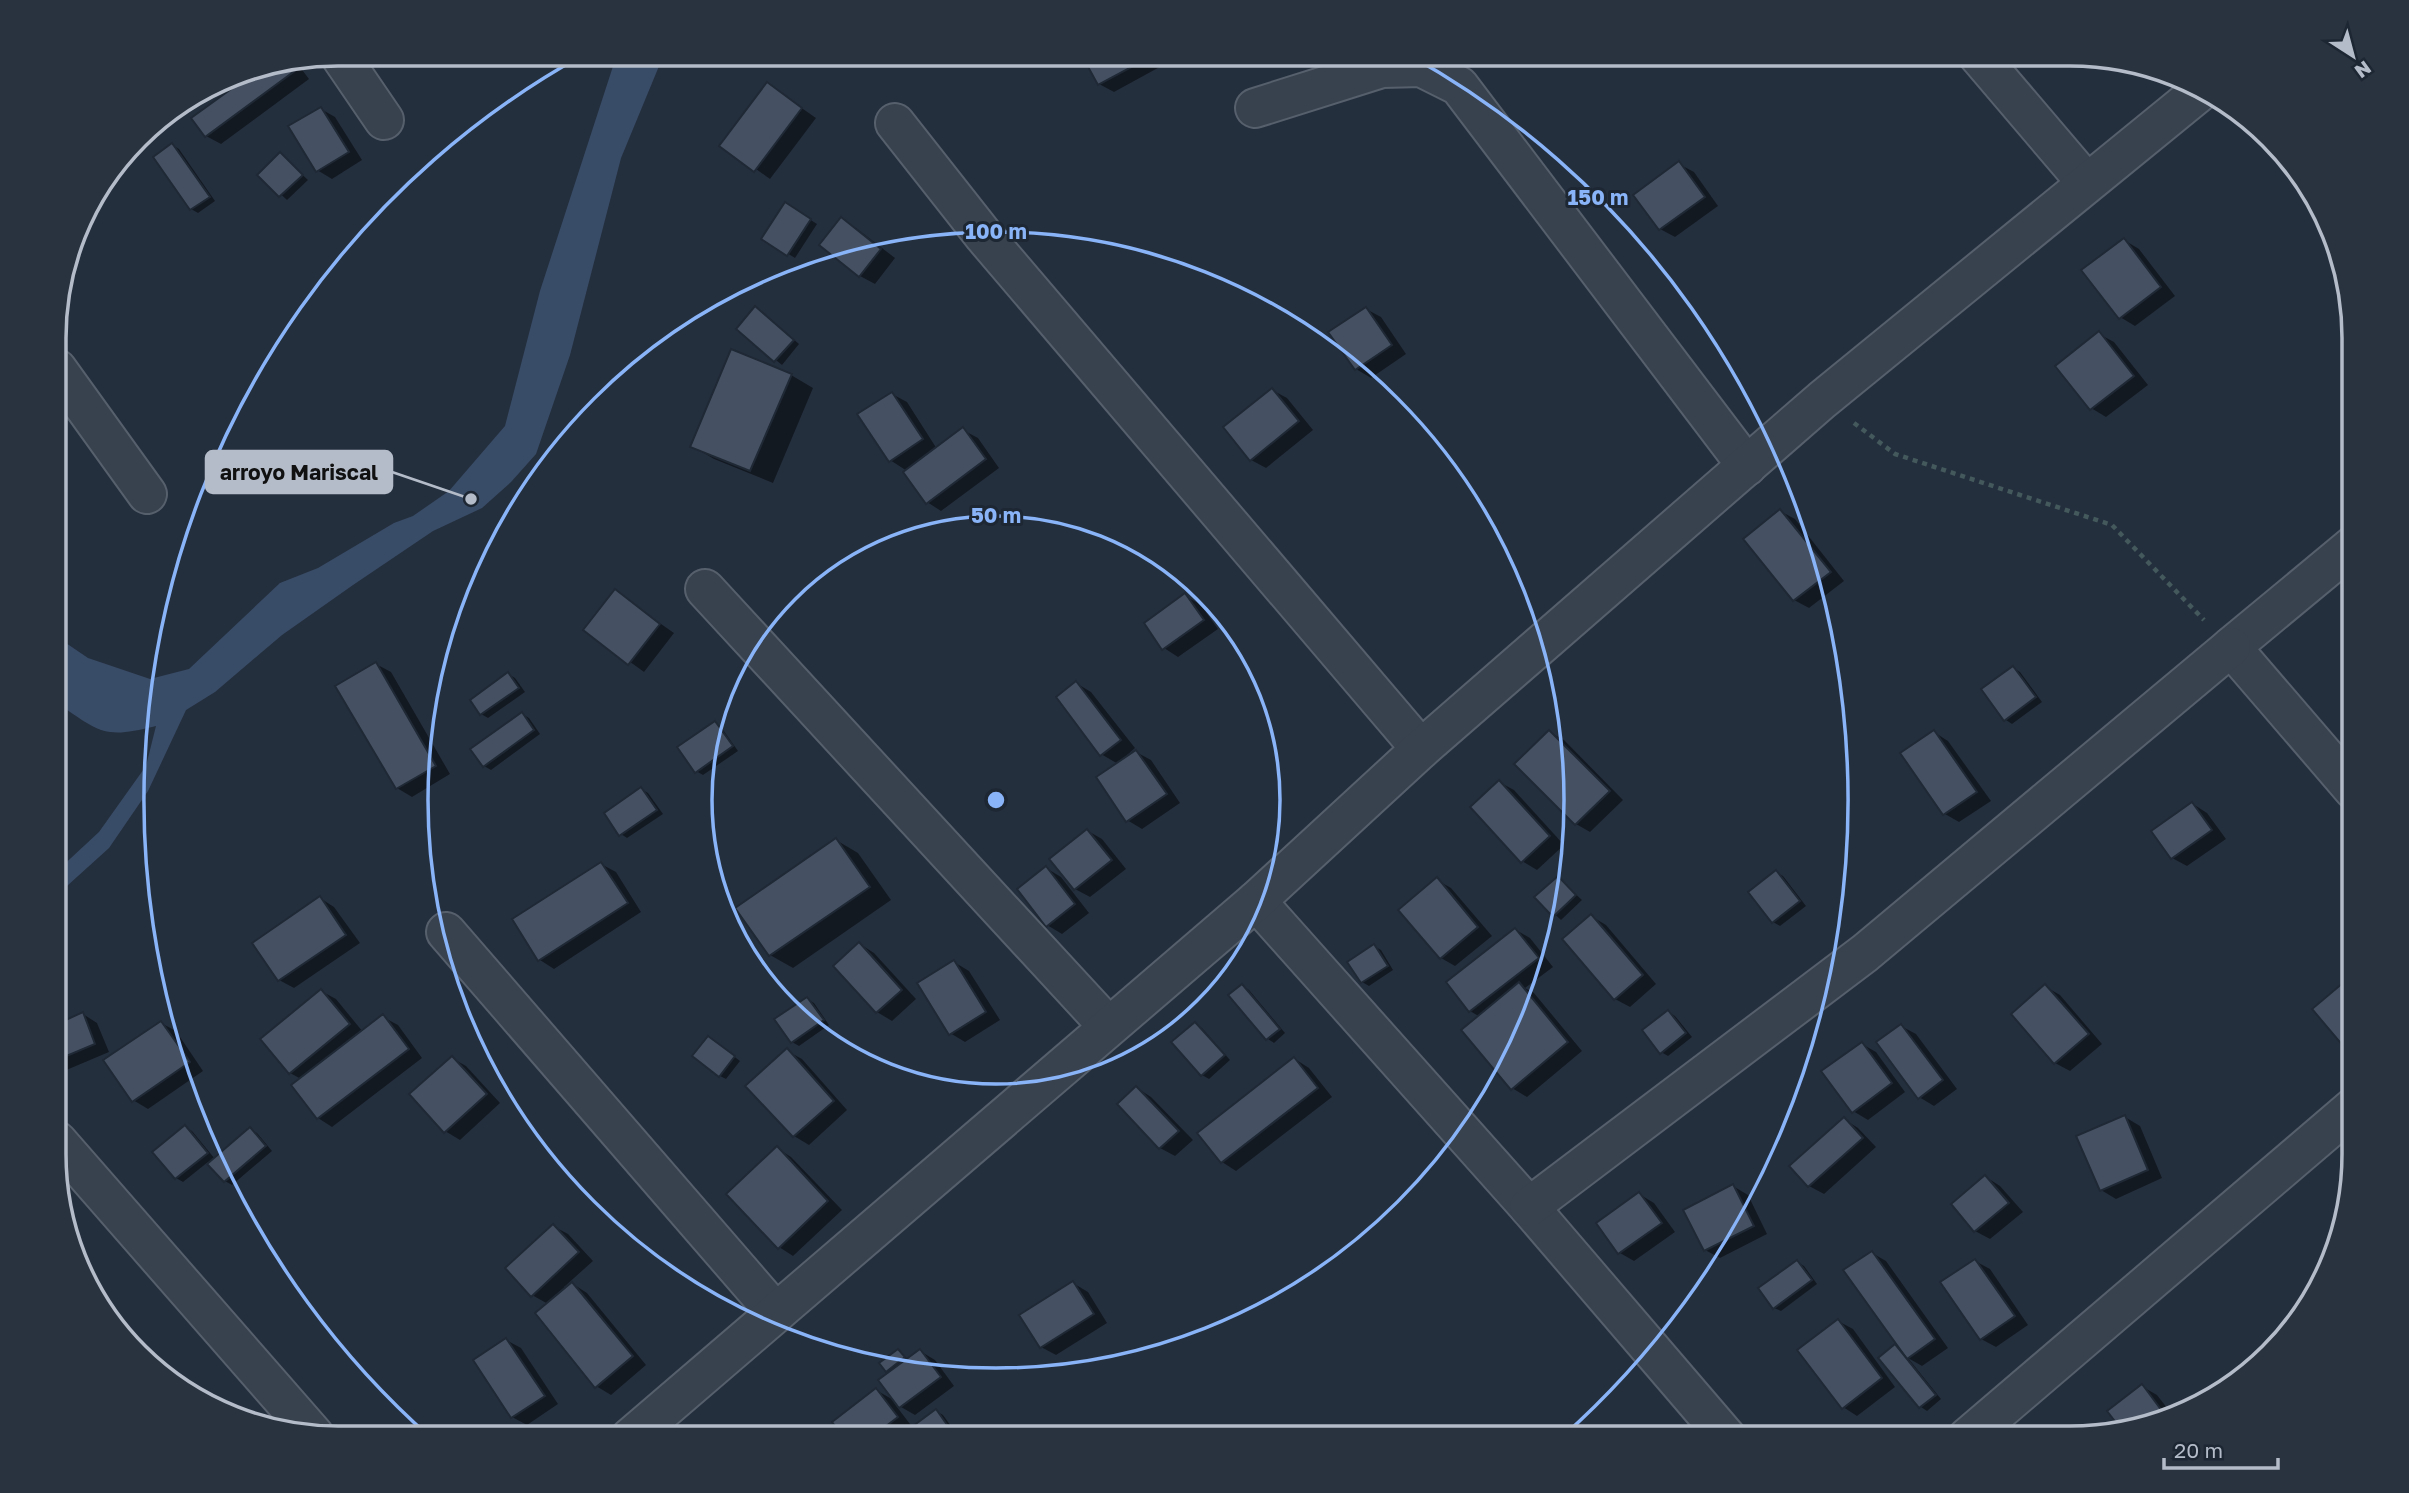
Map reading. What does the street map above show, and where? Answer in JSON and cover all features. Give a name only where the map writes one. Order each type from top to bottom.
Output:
[{"type":"street","points":[[347,66],[384,120]]},
{"type":"street","points":[[1987,66],[2086,182]]},
{"type":"street","points":[[1255,108],[1382,68],[1421,67],[1459,86],[1747,466]]},
{"type":"street","points":[[644,1426],[1256,901],[1421,749],[1822,400],[2194,96]]},
{"type":"street","points":[[895,123],[984,236],[1421,749]]},
{"type":"street","points":[[66,382],[147,494]]},
{"type":"street","points":[[1530,1208],[1865,953],[2343,554]]},
{"type":"street","points":[[705,589],[1108,1026]]},
{"type":"street","points":[[2231,648],[2343,777]]},
{"type":"street","points":[[1256,901],[1530,1208],[1717,1426]]},
{"type":"street","points":[[446,932],[776,1313]]},
{"type":"street","points":[[1982,1426],[2343,1116]]},
{"type":"street","points":[[66,1151],[305,1424]]},
{"type":"path","points":[[1822,400],[1895,454],[2112,526],[2231,648]]},
{"type":"water","points":[[613,66],[659,66],[621,158],[570,355],[536,454],[511,482],[482,508],[433,531],[353,585],[282,635],[215,692],[186,710],[148,791],[109,848],[66,887],[66,863],[99,832],[146,766],[156,726],[125,732],[104,731],[66,709],[66,643],[88,658],[150,679],[189,669],[280,583],[318,568],[394,523],[413,516],[449,491],[505,426],[540,291]]},
{"type":"building","points":[[1088,66],[1133,66],[1098,85]]},
{"type":"building","points":[[296,70],[205,137],[191,118],[234,87]]},
{"type":"building","points":[[767,82],[802,108],[754,172],[719,146]]},
{"type":"building","points":[[321,107],[349,152],[316,172],[288,126]]},
{"type":"building","points":[[172,143],[210,197],[190,210],[153,157]]},
{"type":"building","points":[[280,152],[303,175],[279,197],[257,175]]},
{"type":"building","points":[[1679,161],[1705,197],[1659,230],[1633,195]]},
{"type":"building","points":[[785,202],[811,219],[787,256],[761,239]]},
{"type":"building","points":[[841,217],[881,249],[859,277],[819,245]]},
{"type":"building","points":[[2124,238],[2161,287],[2119,319],[2081,270]]},
{"type":"building","points":[[755,306],[794,340],[774,362],[736,329]]},
{"type":"building","points":[[1366,307],[1392,345],[1355,370],[1328,332]]},
{"type":"building","points":[[2099,331],[2134,376],[2090,410],[2055,366]]},
{"type":"building","points":[[731,349],[792,374],[750,471],[690,447]]},
{"type":"building","points":[[1272,388],[1299,421],[1250,461],[1223,427]]},
{"type":"building","points":[[892,392],[923,439],[889,462],[857,414]]},
{"type":"building","points":[[963,427],[986,459],[926,504],[903,472]]},
{"type":"building","points":[[1780,509],[1831,572],[1793,601],[1743,539]]},
{"type":"building","points":[[615,589],[660,624],[628,665],[583,630]]},
{"type":"building","points":[[1185,593],[1204,620],[1162,650],[1144,623]]},
{"type":"building","points":[[376,662],[436,766],[396,789],[335,686]]},
{"type":"building","points":[[2013,666],[2036,697],[2004,721],[1981,689]]},
{"type":"building","points":[[508,672],[519,688],[480,715],[470,700]]},
{"type":"building","points":[[1076,681],[1121,740],[1100,756],[1056,697]]},
{"type":"building","points":[[522,712],[534,730],[483,767],[470,749]]},
{"type":"building","points":[[715,721],[733,746],[695,773],[677,747]]},
{"type":"building","points":[[1549,730],[1610,791],[1575,825],[1514,764]]},
{"type":"building","points":[[1934,730],[1977,792],[1943,815],[1900,753]]},
{"type":"building","points":[[1136,750],[1167,794],[1126,822],[1096,777]]},
{"type":"building","points":[[1499,780],[1550,836],[1521,863],[1470,807]]},
{"type":"building","points":[[641,787],[657,810],[619,836],[604,813]]},
{"type":"building","points":[[2192,802],[2212,830],[2171,859],[2151,831]]},
{"type":"building","points":[[1087,829],[1112,860],[1074,890],[1049,859]]},
{"type":"building","points":[[836,838],[870,887],[769,956],[735,908]]},
{"type":"building","points":[[601,862],[628,903],[538,961],[512,919]]},
{"type":"building","points":[[1046,866],[1075,904],[1046,927],[1017,889]]},
{"type":"building","points":[[1776,870],[1800,901],[1772,923],[1748,892]]},
{"type":"building","points":[[1558,876],[1576,895],[1553,917],[1534,897]]},
{"type":"building","points":[[1437,877],[1478,927],[1440,959],[1398,910]]},
{"type":"building","points":[[320,896],[346,935],[278,981],[252,943]]},
{"type":"building","points":[[1591,914],[1643,975],[1614,1000],[1562,939]]},
{"type":"building","points":[[1515,928],[1539,958],[1469,1012],[1446,982]]},
{"type":"building","points":[[859,942],[902,990],[876,1013],[833,966]]},
{"type":"building","points":[[1374,944],[1388,966],[1361,983],[1347,962]]},
{"type":"building","points":[[954,960],[986,1012],[949,1035],[917,983]]},
{"type":"building","points":[[1519,982],[1568,1042],[1511,1090],[1461,1030]]},
{"type":"building","points":[[2343,983],[2343,1046],[2312,1009]]},
{"type":"building","points":[[1242,984],[1280,1029],[1266,1040],[1228,995]]},
{"type":"building","points":[[2045,984],[2089,1034],[2054,1064],[2011,1014]]},
{"type":"building","points":[[321,989],[350,1024],[289,1074],[260,1039]]},
{"type":"building","points":[[807,997],[824,1020],[791,1043],[774,1019]]},
{"type":"building","points":[[1668,1010],[1686,1033],[1660,1054],[1642,1030]]},
{"type":"building","points":[[83,1012],[95,1044],[66,1056],[66,1020]]},
{"type":"building","points":[[383,1014],[409,1049],[317,1119],[291,1085]]},
{"type":"building","points":[[161,1021],[190,1062],[132,1102],[103,1060]]},
{"type":"building","points":[[1195,1022],[1225,1055],[1201,1076],[1171,1042]]},
{"type":"building","points":[[1901,1024],[1943,1080],[1918,1099],[1876,1042]]},
{"type":"building","points":[[708,1036],[735,1056],[719,1077],[692,1056]]},
{"type":"building","points":[[1862,1042],[1892,1083],[1852,1113],[1821,1071]]},
{"type":"building","points":[[787,1048],[834,1101],[793,1137],[745,1086]]},
{"type":"building","points":[[452,1056],[487,1094],[444,1133],[409,1094]]},
{"type":"building","points":[[1294,1057],[1318,1088],[1221,1163],[1197,1133]]},
{"type":"building","points":[[1136,1086],[1179,1131],[1159,1149],[1117,1104]]},
{"type":"building","points":[[2125,1115],[2148,1170],[2100,1191],[2076,1136]]},
{"type":"building","points":[[1844,1117],[1863,1138],[1808,1187],[1789,1166]]},
{"type":"building","points":[[185,1125],[208,1153],[175,1179],[152,1152]]},
{"type":"building","points":[[250,1127],[266,1146],[224,1182],[207,1164]]},
{"type":"building","points":[[777,1146],[828,1201],[778,1249],[726,1194]]},
{"type":"building","points":[[1985,1175],[2009,1203],[1974,1232],[1951,1204]]},
{"type":"building","points":[[1733,1184],[1754,1226],[1704,1251],[1683,1210]]},
{"type":"building","points":[[1639,1192],[1662,1223],[1618,1254],[1596,1223]]},
{"type":"building","points":[[553,1224],[579,1252],[531,1297],[505,1268]]},
{"type":"building","points":[[1872,1251],[1935,1339],[1907,1359],[1843,1270]]},
{"type":"building","points":[[1975,1259],[2015,1316],[1980,1340],[1940,1282]]},
{"type":"building","points":[[1797,1260],[1812,1280],[1773,1309],[1758,1288]]},
{"type":"building","points":[[1073,1281],[1094,1314],[1040,1348],[1019,1315]]},
{"type":"building","points":[[572,1282],[633,1356],[595,1388],[535,1313]]},
{"type":"building","points":[[1838,1319],[1882,1378],[1842,1409],[1797,1350]]},
{"type":"building","points":[[506,1338],[545,1396],[511,1418],[473,1360]]},
{"type":"building","points":[[1895,1344],[1936,1395],[1919,1408],[1878,1358]]},
{"type":"building","points":[[898,1349],[905,1357],[886,1372],[879,1363]]},
{"type":"building","points":[[920,1349],[941,1377],[899,1408],[878,1380]]},
{"type":"building","points":[[2142,1384],[2162,1411],[2116,1422],[2107,1411]]},
{"type":"building","points":[[876,1388],[898,1417],[886,1426],[835,1426],[832,1422]]},
{"type":"building","points":[[936,1409],[948,1426],[913,1426]]},
{"type":"place","name":"arroyo Mariscal","points":[[471,499]]}]
